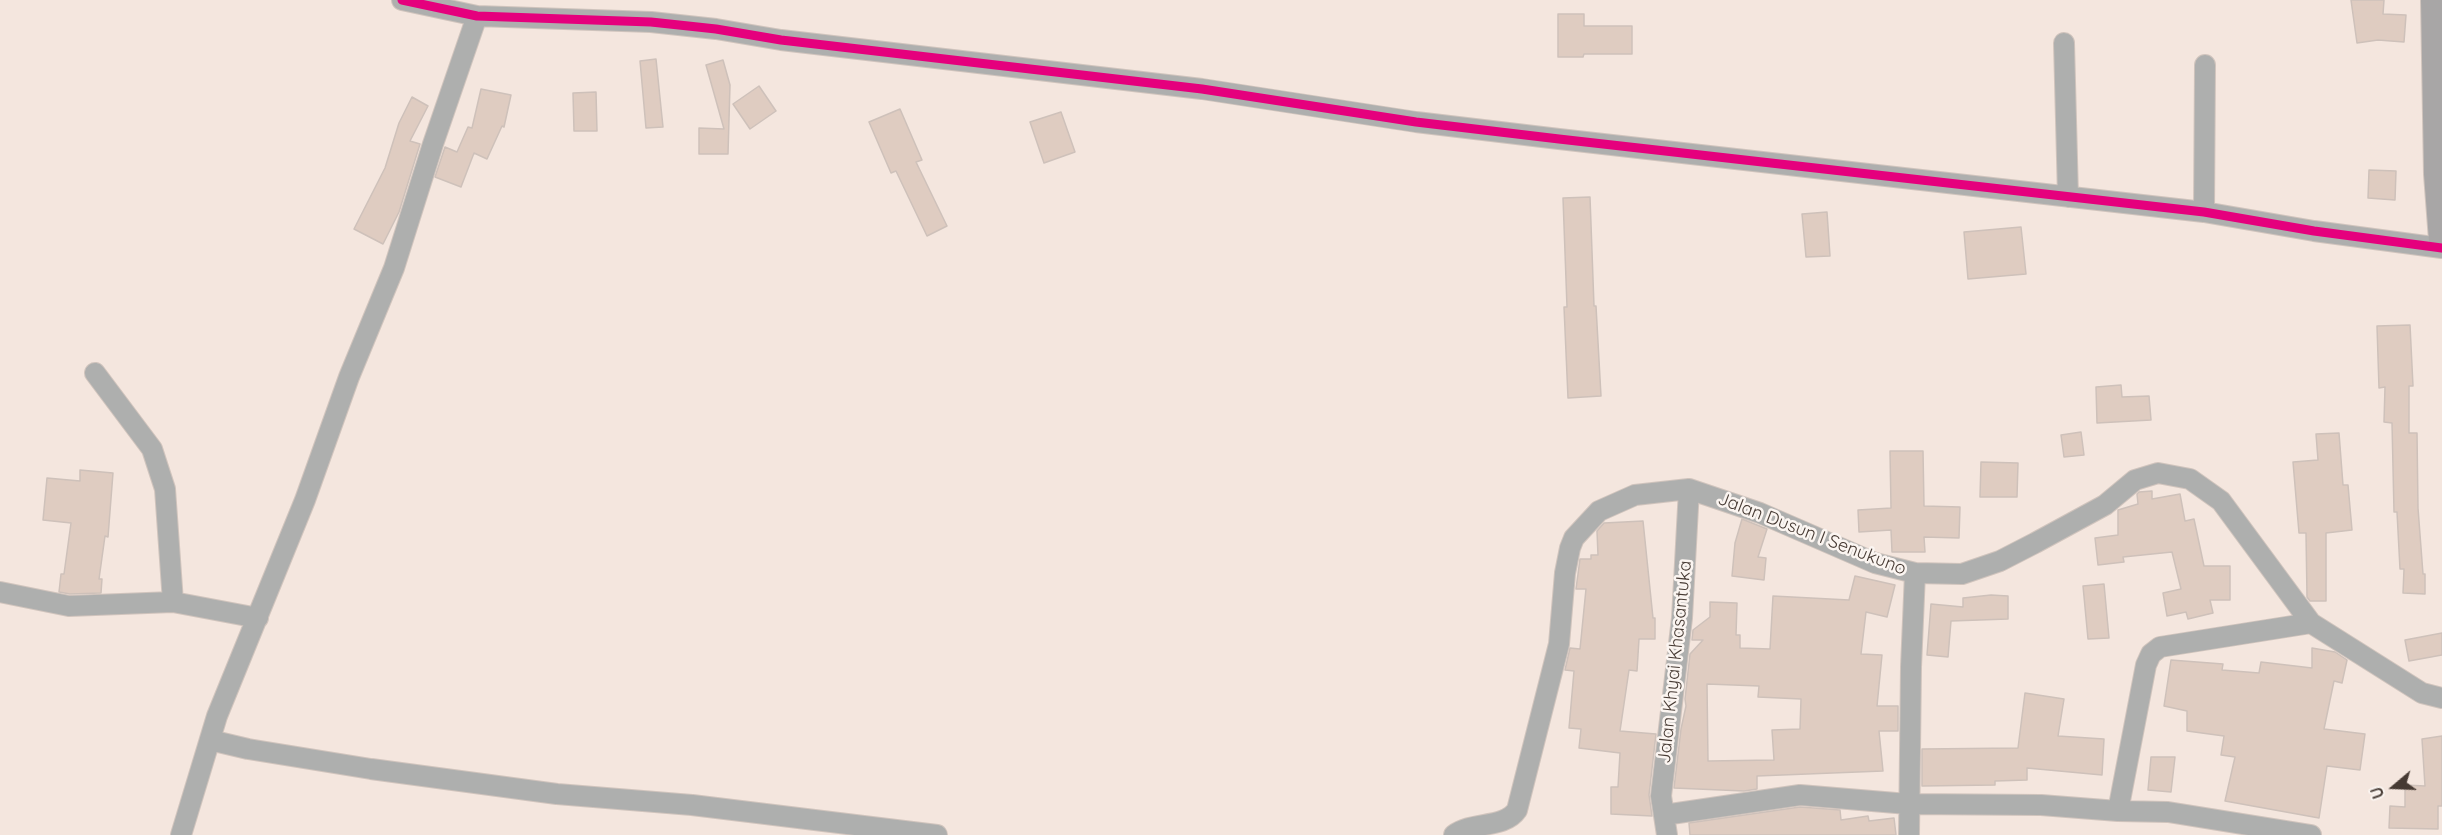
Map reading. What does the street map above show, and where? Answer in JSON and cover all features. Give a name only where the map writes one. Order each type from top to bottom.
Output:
[{"type":"main road","points":[[2434,0],[2442,240]]},
{"type":"street","points":[[402,0],[477,16],[651,22],[716,29],[781,40],[1202,89],[1416,122],[2204,212],[2314,231],[2442,248]]},
{"type":"street","points":[[181,835],[217,716],[305,500],[349,377],[394,268],[477,16]]},
{"type":"street","points":[[2064,43],[2068,197]]},
{"type":"street","points":[[2204,212],[2205,65]]},
{"type":"street","points":[[95,373],[152,449],[165,489],[174,602]]},
{"type":"street","name":"Jalan Dusun I Senukuno","points":[[1454,835],[1464,829],[1509,818],[1517,810],[1559,644],[1565,573],[1570,548],[1574,538],[1599,511],[1635,495],[1689,489],[1760,513],[1865,559],[1915,573],[1962,574],[2000,561],[2105,505],[2135,480],[2153,474],[2190,479],[2221,501],[2311,623],[2422,693],[2442,698]]},
{"type":"street","name":"Jalan Khyai Khasantuka","points":[[1667,835],[1661,796],[1682,618],[1689,489]]},
{"type":"street","points":[[1909,835],[1915,573]]},
{"type":"street","points":[[0,592],[69,606],[174,602],[258,618]]},
{"type":"street","points":[[2118,812],[2146,665],[2151,654],[2160,646],[2311,623]]},
{"type":"street","points":[[210,740],[248,749],[371,769],[557,794],[692,805],[937,835]]},
{"type":"street","points":[[1664,815],[1800,795],[1908,804],[2042,805],[2118,812],[2168,812],[2311,835]]},
{"type":"building","points":[[2351,0],[2384,0],[2383,14],[2406,15],[2404,42],[2378,40],[2357,43]]},
{"type":"building","points":[[1558,14],[1584,14],[1584,26],[1632,26],[1632,54],[1584,54],[1583,57],[1558,57]]},
{"type":"building","points":[[656,59],[663,127],[646,128],[640,61]]},
{"type":"building","points":[[723,60],[730,85],[728,154],[699,154],[699,128],[724,129],[706,65]]},
{"type":"building","points":[[759,86],[776,111],[750,129],[733,104]]},
{"type":"building","points":[[481,89],[511,95],[504,127],[502,126],[487,159],[474,153],[461,187],[435,177],[445,147],[457,152],[468,127],[472,128]]},
{"type":"building","points":[[596,92],[597,131],[574,131],[573,93]]},
{"type":"building","points":[[412,97],[428,106],[410,141],[420,144],[399,212],[383,244],[354,229],[385,168],[399,123]]},
{"type":"building","points":[[900,109],[922,160],[916,162],[947,226],[927,236],[896,171],[891,173],[869,122]]},
{"type":"building","points":[[1061,112],[1075,152],[1044,163],[1030,122]]},
{"type":"building","points":[[2369,170],[2396,171],[2395,200],[2368,198]]},
{"type":"building","points":[[1590,197],[1594,306],[1596,306],[1601,396],[1568,398],[1563,198]]},
{"type":"building","points":[[1827,212],[1830,256],[1806,257],[1802,214]]},
{"type":"building","points":[[2021,227],[2026,274],[1968,279],[1964,232]]},
{"type":"building","points":[[2410,325],[2413,386],[2409,386],[2409,433],[2417,433],[2418,508],[2425,594],[2403,593],[2404,569],[2400,569],[2397,512],[2394,512],[2392,423],[2384,422],[2385,387],[2379,388],[2377,326]]},
{"type":"building","points":[[2121,385],[2122,397],[2149,396],[2151,420],[2097,423],[2096,387]]},
{"type":"building","points":[[2081,432],[2084,455],[2064,457],[2061,435]]},
{"type":"building","points":[[2339,433],[2343,485],[2348,485],[2352,530],[2326,533],[2326,601],[2310,601],[2307,597],[2306,533],[2299,533],[2293,462],[2318,460],[2316,434]]},
{"type":"building","points":[[1890,451],[1923,451],[1924,506],[1960,507],[1959,538],[1924,537],[1925,552],[1892,552],[1891,530],[1859,532],[1858,510],[1891,508]]},
{"type":"building","points":[[1981,462],[2018,463],[2017,497],[1980,497]]},
{"type":"building","points":[[80,470],[113,473],[108,537],[105,536],[99,579],[102,579],[101,593],[59,592],[61,574],[64,574],[71,523],[43,520],[47,478],[80,481]]},
{"type":"building","points":[[2152,491],[2152,499],[2180,494],[2185,521],[2194,519],[2204,566],[2230,566],[2230,600],[2210,600],[2213,613],[2188,619],[2186,612],[2167,616],[2163,593],[2181,589],[2172,552],[2123,557],[2124,562],[2098,565],[2095,538],[2118,535],[2118,510],[2138,504],[2137,494],[2139,492]]},
{"type":"building","points":[[1742,519],[1767,529],[1758,557],[1766,558],[1764,580],[1732,576],[1735,543]]},
{"type":"building","points":[[1643,521],[1653,618],[1655,618],[1655,639],[1639,639],[1637,671],[1629,670],[1620,731],[1656,734],[1649,795],[1652,816],[1611,814],[1611,787],[1618,787],[1620,753],[1579,748],[1581,729],[1569,728],[1574,671],[1565,670],[1570,648],[1580,649],[1586,589],[1576,589],[1580,559],[1591,559],[1591,555],[1598,555],[1597,531],[1604,523]]},
{"type":"building","points":[[1855,576],[1895,585],[1887,617],[1866,612],[1861,654],[1882,655],[1877,706],[1898,706],[1898,731],[1879,731],[1883,771],[1757,776],[1757,789],[1744,791],[1674,788],[1686,706],[1690,654],[1703,640],[1692,640],[1693,630],[1710,617],[1710,602],[1737,603],[1736,635],[1740,635],[1740,648],[1770,649],[1773,596],[1849,600]],"holes":[[[1707,684],[1759,686],[1758,697],[1801,699],[1800,729],[1772,730],[1774,760],[1708,761]]]},
{"type":"building","points":[[2104,584],[2109,638],[2088,639],[2083,586]]},
{"type":"building","points":[[2008,596],[2008,619],[1951,621],[1948,657],[1927,655],[1931,604],[1963,607],[1963,598]]},
{"type":"building","points":[[2442,633],[2442,655],[2409,661],[2405,640]]},
{"type":"building","points":[[2312,648],[2335,652],[2347,660],[2342,683],[2334,681],[2324,729],[2365,734],[2360,770],[2327,766],[2319,818],[2225,801],[2235,757],[2221,755],[2224,736],[2187,731],[2187,711],[2164,706],[2171,660],[2223,664],[2222,670],[2259,673],[2261,662],[2312,668]]},
{"type":"building","points":[[2025,693],[2064,699],[2058,736],[2104,739],[2102,775],[2027,768],[2027,780],[1995,781],[1995,785],[1922,786],[1922,749],[2018,748]]},
{"type":"building","points":[[2442,736],[2442,806],[2438,806],[2438,829],[2389,828],[2390,806],[2405,807],[2405,785],[2425,786],[2422,739]]},
{"type":"building","points":[[2151,757],[2175,757],[2171,792],[2148,790]]},
{"type":"building","points":[[1800,807],[1840,810],[1841,820],[1868,816],[1869,821],[1894,818],[1896,835],[1690,835],[1689,823]]},
{"type":"transit line","points":[[402,0],[477,16],[651,22],[716,29],[781,40],[1202,89],[1416,122],[2204,212],[2314,231],[2442,248]]}]
